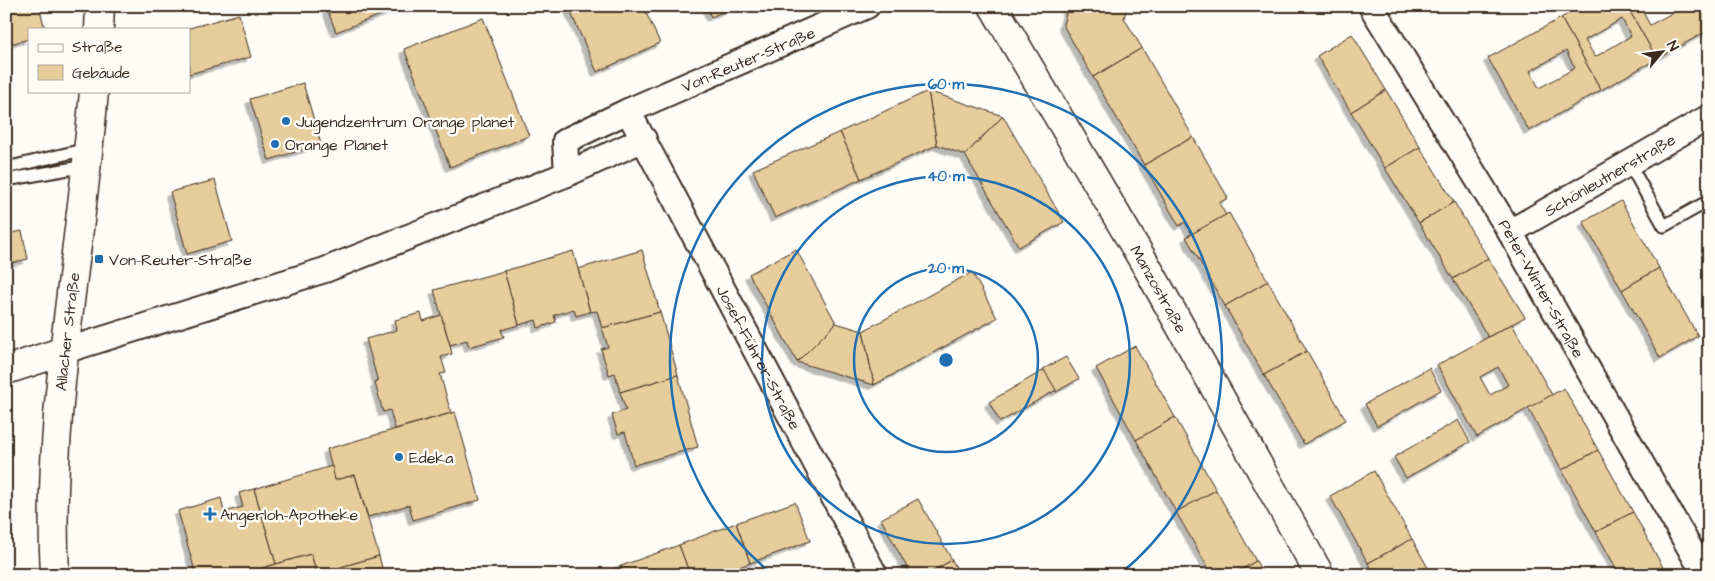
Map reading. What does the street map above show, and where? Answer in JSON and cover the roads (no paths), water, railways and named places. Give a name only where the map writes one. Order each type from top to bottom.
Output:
[{"type":"street","points":[[99,28],[100,6]]},
{"type":"street","name":"Von-Reuter-Straße","points":[[567,174],[564,141],[867,6]]},
{"type":"street","name":"Manzostraße","points":[[993,6],[1148,267],[1320,575]]},
{"type":"street","name":"Peter-Winter-Straße","points":[[1371,6],[1510,232],[1705,575]]},
{"type":"street","name":"Allacher Straße","points":[[55,575],[56,476],[64,350],[94,92]]},
{"type":"street","points":[[6,370],[64,350],[325,270],[567,174],[644,139],[628,111]]},
{"type":"street","name":"Schönleutnerstraße","points":[[1510,232],[1709,117]]},
{"type":"street","name":"Josef-Führer-Straße","points":[[644,139],[871,574]]},
{"type":"lane","points":[[6,168],[87,158]]},
{"type":"lane","points":[[6,180],[87,158]]},
{"type":"lane","points":[[1629,163],[1664,226],[1705,203]]},
{"type":"place","name":"Jugendzentrum Orange planet","points":[[286,121]]},
{"type":"place","name":"Orange Planet","points":[[275,144]]},
{"type":"place","name":"Von-Reuter-Straße","points":[[99,259]]},
{"type":"place","name":"Edeka","points":[[399,457]]},
{"type":"place","name":"Angerloh-Apotheke","points":[[210,514]]}]
